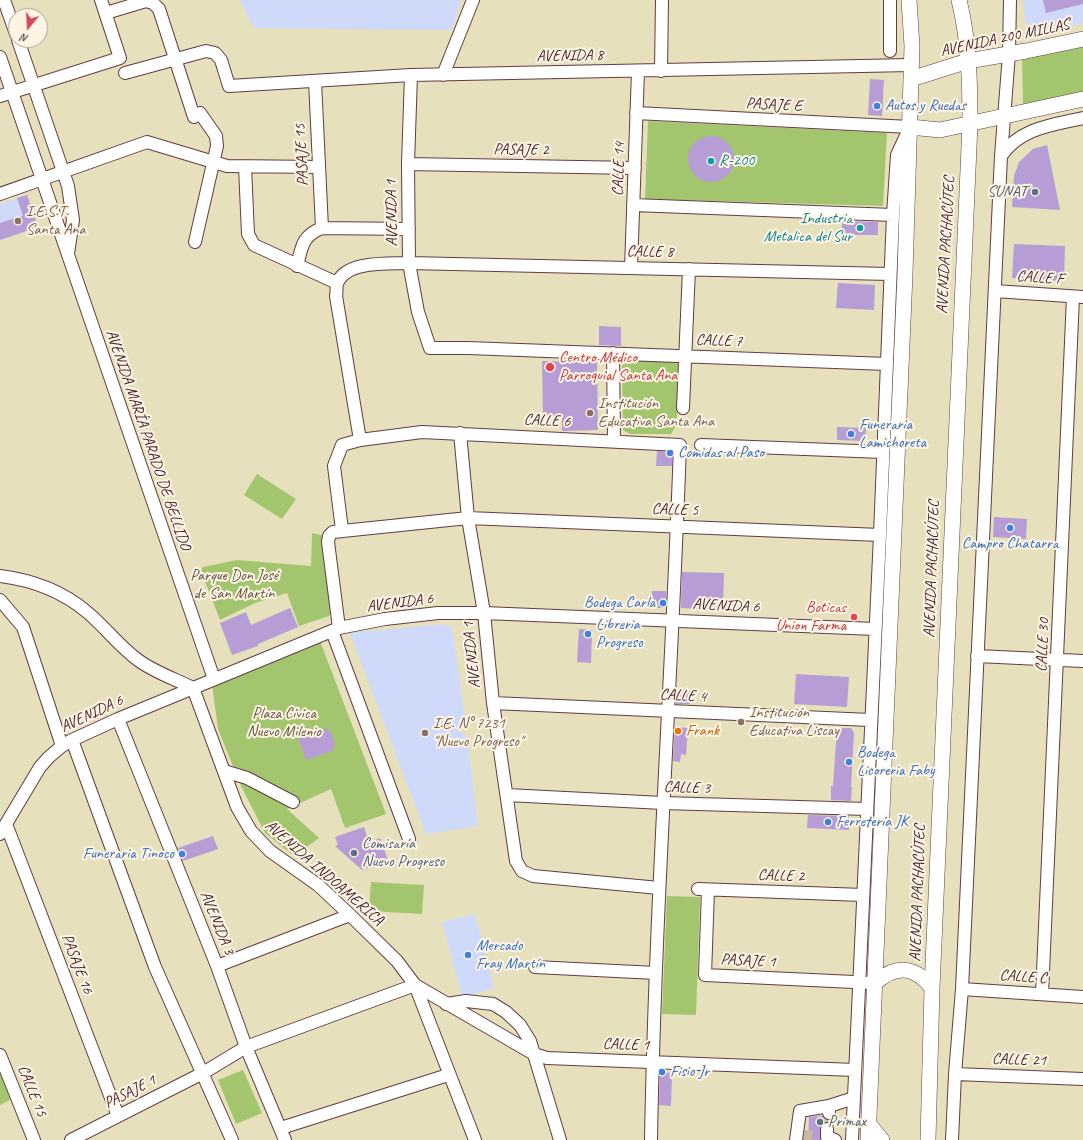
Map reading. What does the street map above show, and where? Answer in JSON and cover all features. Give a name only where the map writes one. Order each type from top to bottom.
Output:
[{"type":"main road","points":[[868,1140],[910,127],[911,72],[908,0]]},
{"type":"main road","name":"AVENIDA PACHACÚTEC","points":[[928,1134],[932,988],[970,124],[965,25],[959,0]]},
{"type":"main road","name":"AVENIDA 200 MILLAS","points":[[911,72],[1083,39]]},
{"type":"main road","points":[[910,127],[940,130],[1083,99]]},
{"type":"main road","points":[[875,983],[885,974],[898,970],[911,971],[924,977],[932,988]]},
{"type":"main road","points":[[869,1124],[882,1140]]},
{"type":"main road","points":[[916,1140],[928,1134]]},
{"type":"street","points":[[0,96],[120,58],[102,0]]},
{"type":"street","points":[[443,75],[473,0]]},
{"type":"street","points":[[661,71],[662,0]]},
{"type":"street","points":[[890,0],[890,51]]},
{"type":"street","points":[[952,1140],[955,1074],[962,990],[1001,156],[1009,54],[1010,0]]},
{"type":"street","points":[[106,13],[146,1],[153,3],[159,9],[175,58],[197,115],[216,136],[217,146],[214,163],[195,242]]},
{"type":"street","name":"AVENIDA MARÍA PARADO DE BELLIDO","points":[[21,48],[68,186],[73,220],[68,257]]},
{"type":"street","name":"AVENIDA 8","points":[[175,58],[206,51],[215,53],[221,60],[229,86],[411,75],[638,71],[911,72]]},
{"type":"street","name":"AVENIDA MARÍA PARADO DE BELLIDO","points":[[0,57],[41,180],[214,679]]},
{"type":"street","points":[[125,73],[175,58]]},
{"type":"street","name":"CALLE 14","points":[[631,268],[638,71]]},
{"type":"street","name":"AVENIDA 1","points":[[411,75],[408,164],[409,263],[418,312],[430,348]]},
{"type":"street","name":"PASAJE 15","points":[[315,81],[322,228]]},
{"type":"street","name":"PASAJE E","points":[[636,113],[910,127]]},
{"type":"street","points":[[1001,156],[1006,148],[1024,133],[1037,128],[1083,118]]},
{"type":"street","points":[[852,1140],[893,215],[897,155],[910,127]]},
{"type":"street","points":[[0,194],[147,142],[214,163],[245,167],[319,167]]},
{"type":"street","name":"PASAJE 2","points":[[408,164],[635,168]]},
{"type":"street","points":[[245,167],[248,234],[254,245],[337,283],[336,296],[360,440]]},
{"type":"street","points":[[633,205],[893,215]]},
{"type":"street","points":[[297,266],[303,242],[312,232],[322,228],[409,228]]},
{"type":"street","name":"CALLE 8","points":[[337,283],[345,273],[358,266],[409,263],[890,274]]},
{"type":"street","points":[[683,408],[688,269]]},
{"type":"street","name":"CALLE F","points":[[995,291],[1078,297]]},
{"type":"street","name":"CALLE 30","points":[[1042,994],[1058,660],[1078,297]]},
{"type":"street","name":"CALLE 7","points":[[430,348],[614,353],[887,364]]},
{"type":"street","points":[[614,353],[614,441]]},
{"type":"street","name":"CALLE 6","points":[[342,530],[334,466],[342,446],[360,440],[422,432],[680,445],[677,526]]},
{"type":"street","name":"AVENIDA 1","points":[[460,433],[468,518],[484,613],[493,703],[516,861],[522,872],[533,876],[659,888]]},
{"type":"street","points":[[701,445],[883,452]]},
{"type":"street","name":"CALLE 5","points":[[342,530],[468,518],[880,535]]},
{"type":"street","points":[[651,1140],[652,1062],[659,888],[674,620],[677,526]]},
{"type":"street","points":[[342,530],[333,532],[329,536],[328,542],[336,630],[409,839]]},
{"type":"street","points":[[0,576],[43,585],[66,598],[86,612],[123,648],[139,661],[193,688]]},
{"type":"street","points":[[0,600],[23,628],[155,967],[232,1140]]},
{"type":"street","name":"AVENIDA 6","points":[[3,829],[40,768],[67,743],[118,719],[336,630],[385,619],[438,614],[484,613],[875,629]]},
{"type":"street","points":[[977,656],[1083,661]]},
{"type":"street","name":"AVENIDA INDOAMERICA","points":[[193,688],[237,807],[251,831],[270,851],[318,885],[350,915],[397,961],[415,985],[448,1075],[475,1140]]},
{"type":"street","name":"CALLE 4","points":[[493,703],[870,720]]},
{"type":"street","name":"AVENIDA 3","points":[[118,719],[217,966],[246,1048],[285,1140]]},
{"type":"street","points":[[224,771],[247,778],[293,802]]},
{"type":"street","name":"CALLE 3","points":[[507,795],[663,803],[867,809]]},
{"type":"street","name":"PASAJE 16","points":[[3,829],[118,1116]]},
{"type":"street","name":"PASAJE 1","points":[[703,890],[705,975],[875,983]]},
{"type":"street","name":"CALLE 2","points":[[703,890],[863,895]]},
{"type":"street","points":[[217,966],[350,915]]},
{"type":"street","points":[[535,967],[656,973]]},
{"type":"street","name":"PASAJE 1","points":[[71,1140],[203,1073],[246,1048],[415,985]]},
{"type":"street","name":"CALLE 1","points":[[415,985],[534,1054],[547,1058],[855,1070]]},
{"type":"street","name":"CALLE C","points":[[962,990],[1083,997]]},
{"type":"street","points":[[446,1004],[478,1002],[493,1004],[506,1012],[520,1025],[530,1041],[560,1140]]},
{"type":"street","name":"CALLE 15","points":[[0,1055],[34,1140]]},
{"type":"street","name":"CALLE 21","points":[[955,1074],[1083,1079]]},
{"type":"street","points":[[281,1128],[448,1075]]},
{"type":"street","points":[[798,1138],[800,1111],[829,1109],[854,1098]]},
{"type":"shaded area","points":[[240,0],[461,0],[452,30],[256,28],[251,24]]},
{"type":"shaded area","points":[[1023,0],[1083,0],[1083,23],[1039,33],[1033,32],[1028,28],[1025,19]]},
{"type":"shaded area","name":"I.E.S.T. Santa Ana","points":[[27,195],[38,227],[0,240],[0,204]]},
{"type":"shaded area","name":"I.E. N° 7231 \"Nuevo Progreso\"","points":[[443,624],[452,628],[465,718],[457,728],[467,737],[478,826],[426,834],[350,633]]},
{"type":"shaded area","name":"Mercado Fray Martín","points":[[475,914],[494,988],[462,997],[442,922]]},
{"type":"green space","points":[[1083,42],[1083,92],[1023,105],[1022,59]]},
{"type":"green space","points":[[648,121],[887,133],[883,206],[645,199]]},
{"type":"green space","points":[[627,360],[679,362],[681,366],[676,426],[671,434],[630,434],[623,430],[622,365]]},
{"type":"green space","points":[[257,474],[296,499],[282,519],[244,495]]},
{"type":"green space","name":"Parque Don José de San Martín","points":[[312,533],[321,535],[325,540],[331,611],[329,616],[299,626],[287,593],[255,603],[220,620],[201,571],[203,567],[237,560],[311,566]]},
{"type":"green space","name":"Plaza Cívica Nuevo Milenio","points":[[320,641],[386,814],[345,828],[331,789],[287,809],[319,838],[294,856],[265,833],[241,786],[218,729],[212,684]]},
{"type":"green space","points":[[371,882],[424,885],[422,914],[369,911]]},
{"type":"green space","points":[[667,896],[700,897],[696,1015],[662,1014]]},
{"type":"green space","points":[[0,1068],[10,1100],[0,1105]]},
{"type":"green space","points":[[243,1070],[262,1113],[236,1124],[218,1080]]},
{"type":"building","points":[[1043,0],[1083,0],[1083,4],[1046,13]]},
{"type":"building","points":[[870,79],[884,80],[882,116],[868,115]]},
{"type":"building","name":"R-200","points":[[707,136],[715,136],[724,140],[730,146],[734,159],[730,172],[724,178],[715,182],[707,182],[698,178],[692,172],[688,163],[688,155],[692,146],[698,140]]},
{"type":"building","name":"SUNAT","points":[[1047,145],[1060,210],[1012,207],[1014,176],[1019,162],[1033,149]]},
{"type":"building","name":"I.E.S.T. Santa Ana","points":[[27,195],[38,227],[0,240],[0,223],[23,216],[17,198]]},
{"type":"building","name":"Industria Metalica del Sur","points":[[842,221],[878,222],[878,235],[842,235]]},
{"type":"building","points":[[1014,244],[1065,246],[1064,281],[1012,278]]},
{"type":"building","points":[[838,283],[875,285],[874,310],[836,308]]},
{"type":"building","points":[[599,326],[621,327],[621,346],[599,345]]},
{"type":"building","points":[[542,361],[597,362],[598,430],[562,431],[562,416],[543,416]]},
{"type":"building","name":"Funeraria Lamichoreta","points":[[837,427],[866,428],[865,441],[837,440]]},
{"type":"building","points":[[657,451],[672,452],[672,466],[656,466]]},
{"type":"building","name":"Campro Chatarra","points":[[994,517],[1027,519],[1026,539],[993,537]]},
{"type":"building","points":[[682,572],[724,573],[723,610],[681,608]]},
{"type":"building","points":[[652,591],[666,591],[666,606],[664,608],[652,608]]},
{"type":"building","points":[[290,608],[298,627],[258,644],[258,646],[232,655],[220,623],[246,612],[251,625]]},
{"type":"building","points":[[579,629],[592,630],[591,663],[577,662]]},
{"type":"building","points":[[796,674],[849,677],[847,707],[794,704]]},
{"type":"building","points":[[677,690],[690,690],[690,704],[676,704]]},
{"type":"building","points":[[675,727],[688,728],[686,755],[681,754],[680,762],[673,761]]},
{"type":"building","points":[[327,728],[329,732],[331,732],[335,745],[333,746],[334,750],[306,760],[298,738]]},
{"type":"building","points":[[837,728],[851,728],[854,733],[851,801],[831,800]]},
{"type":"building","name":"Ferretería JK","points":[[808,815],[849,816],[849,830],[807,828]]},
{"type":"building","points":[[364,827],[368,839],[371,838],[372,841],[380,838],[388,860],[362,870],[335,846],[338,845],[335,837]]},
{"type":"building","points":[[213,836],[218,849],[183,861],[178,848]]},
{"type":"building","points":[[660,1072],[672,1073],[671,1106],[659,1105]]},
{"type":"building","points":[[822,1116],[826,1120],[832,1120],[832,1124],[827,1122],[821,1125],[820,1140],[808,1140],[809,1117]]},
{"type":"tunnel","points":[[827,1129],[829,1113]]},
{"type":"tunnel","points":[[800,1136],[816,1137]]},
{"type":"place","name":"Autos y Ruedas","points":[[877,106]]},
{"type":"place","name":"R-200","points":[[711,161]]},
{"type":"place","name":"SUNAT","points":[[1035,192]]},
{"type":"place","name":"I.E.S.T. Santa Ana","points":[[18,221]]},
{"type":"place","name":"Industria Metalica del Sur","points":[[860,228]]},
{"type":"place","name":"Centro Médico Parroquial Santa Ana","points":[[550,367]]},
{"type":"place","name":"Institución Educativa Santa Ana","points":[[590,413]]},
{"type":"place","name":"Funeraria Lamichoreta","points":[[851,434]]},
{"type":"place","name":"Comidas al Paso","points":[[670,453]]},
{"type":"place","name":"Campro Chatarra","points":[[1010,528]]},
{"type":"place","name":"Bodega Carla","points":[[663,603]]},
{"type":"place","name":"Boticas Union Farma","points":[[854,617]]},
{"type":"place","name":"Libreria Progreso","points":[[588,634]]},
{"type":"place","name":"Institución Educativa Liscay","points":[[741,722]]},
{"type":"place","name":"Frank","points":[[678,731]]},
{"type":"place","name":"I.E. N° 7231 \"Nuevo Progreso\"","points":[[425,733]]},
{"type":"place","name":"Bodega Licoreria Faby","points":[[849,762]]},
{"type":"place","name":"Ferretería JK","points":[[828,822]]},
{"type":"place","name":"Comisaría Nuevo Progreso","points":[[354,853]]},
{"type":"place","name":"Funeraria Tinoco","points":[[182,854]]},
{"type":"place","name":"Mercado Fray Martín","points":[[468,955]]},
{"type":"place","name":"Fisio Jr","points":[[662,1072]]},
{"type":"place","name":"Primax","points":[[820,1122]]}]
